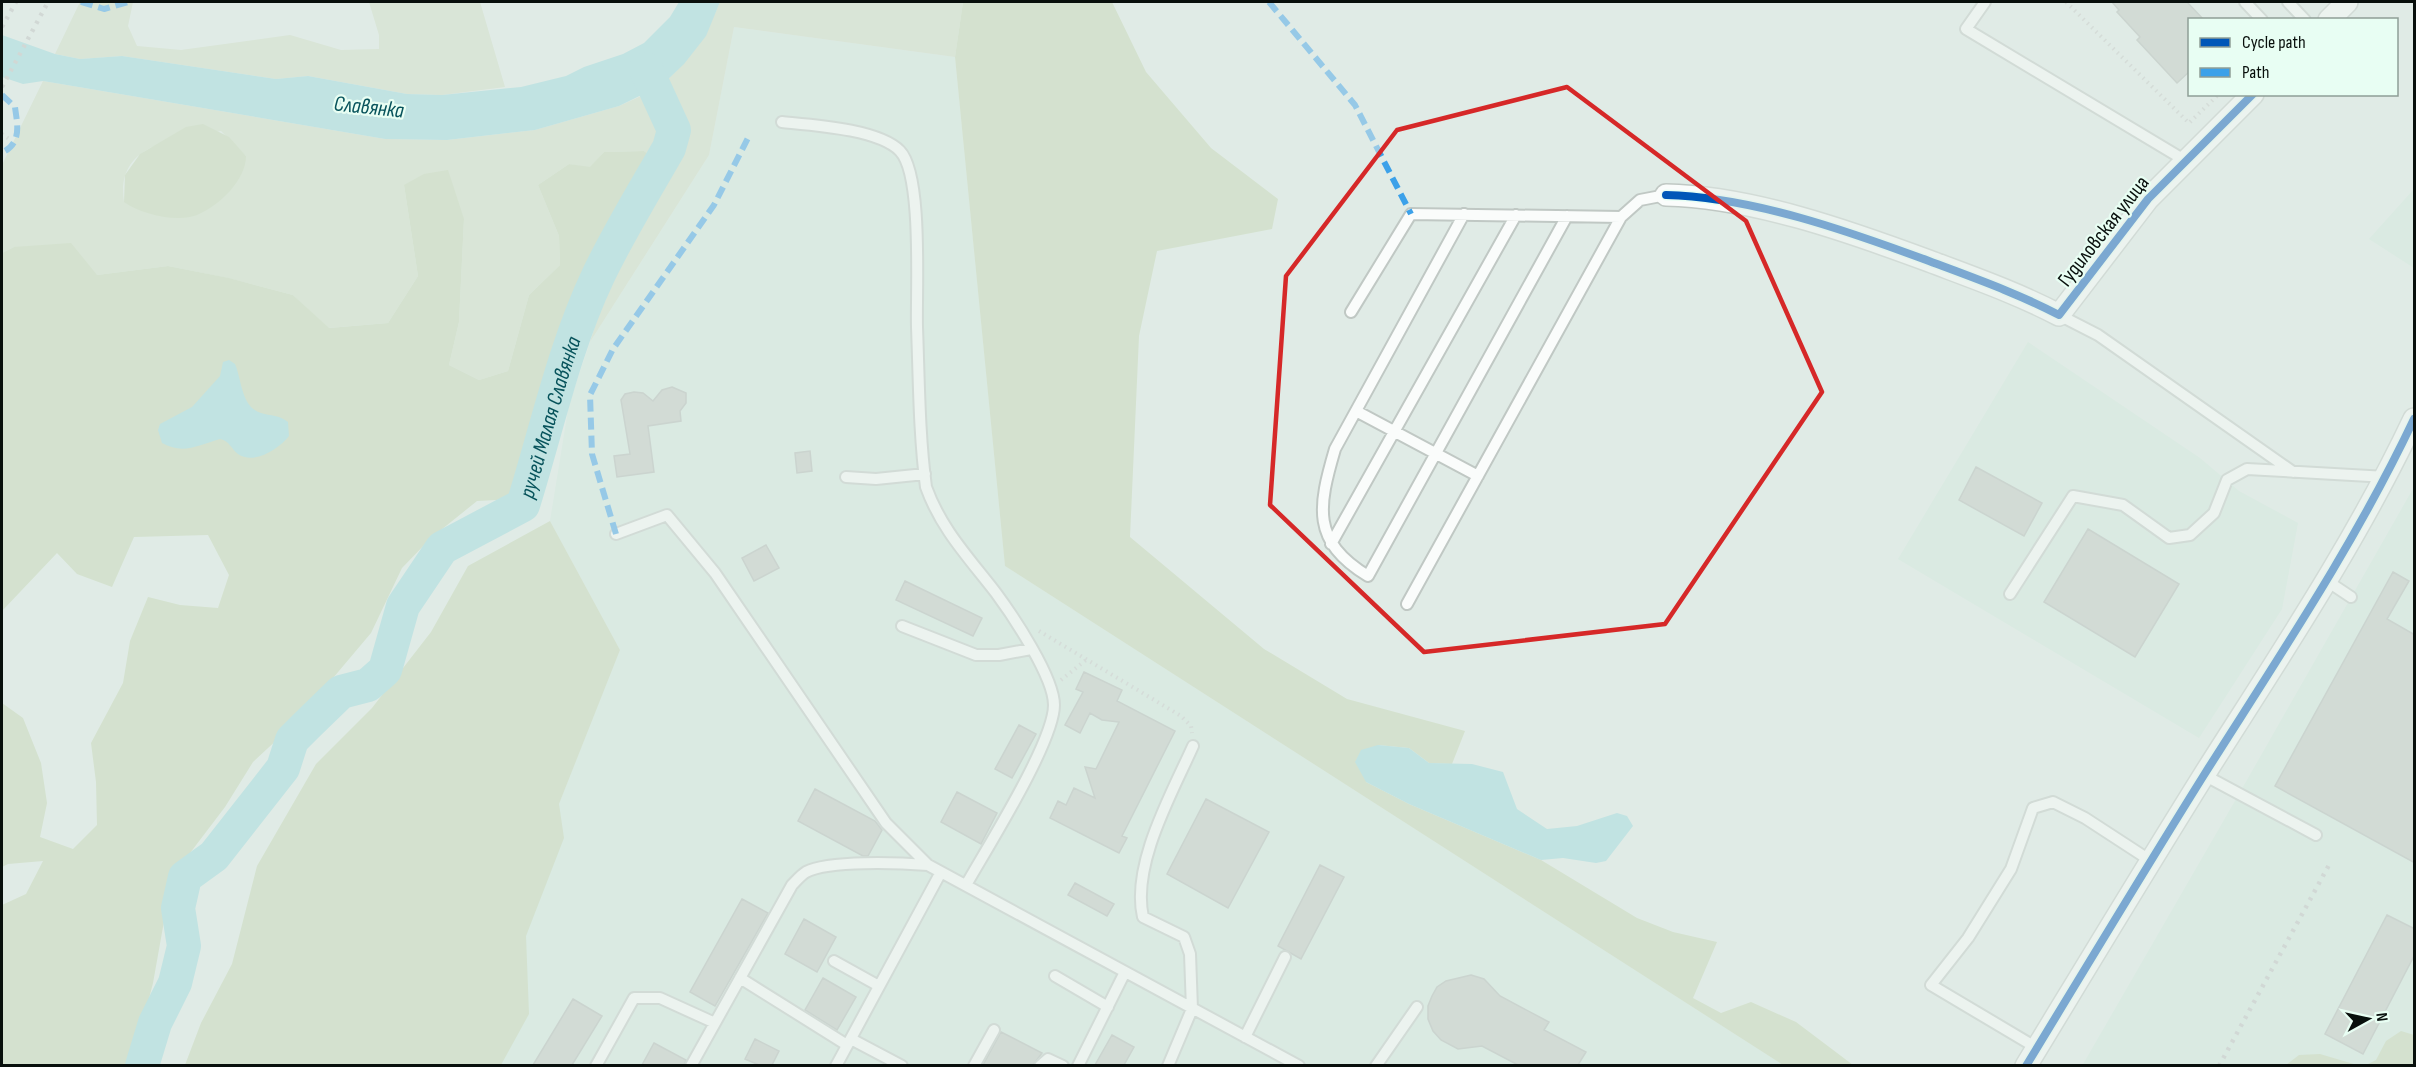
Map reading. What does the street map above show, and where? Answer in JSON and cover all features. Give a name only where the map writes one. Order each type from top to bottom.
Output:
[{"type":"street","points":[[2331,18],[2347,2]]},
{"type":"street","name":"Гудиловская улица","points":[[2060,315],[2148,198],[2251,96]]},
{"type":"street","points":[[1665,195],[1697,196],[1852,232],[2022,296],[2060,315]]},
{"type":"street","points":[[2031,1057],[2204,775],[2327,581],[2387,477],[2415,419]]},
{"type":"lane","points":[[1985,2],[1966,29],[2186,161]]},
{"type":"lane","points":[[2245,2],[2260,18]]},
{"type":"lane","points":[[2288,2],[2303,18]]},
{"type":"lane","points":[[782,122],[865,135],[888,142],[906,158],[916,213],[918,328],[925,474],[935,510],[950,535],[1021,628],[1050,687],[1054,705],[1045,742],[966,885]]},
{"type":"lane","points":[[1407,604],[1621,217],[1640,200],[1665,195]]},
{"type":"lane","points":[[1351,312],[1411,214],[1621,217]]},
{"type":"lane","points":[[1464,214],[1335,449],[1322,492],[1321,518],[1331,544],[1346,562],[1368,576],[1567,216]]},
{"type":"lane","points":[[1331,544],[1516,214]]},
{"type":"lane","points":[[2060,315],[2098,335],[2293,472]]},
{"type":"lane","points":[[1356,411],[1478,476]]},
{"type":"lane","points":[[2010,594],[2073,496],[2122,505],[2169,538],[2190,535],[2214,513],[2227,480],[2247,469],[2387,477]]},
{"type":"lane","points":[[846,477],[876,478],[925,474]]},
{"type":"lane","points":[[616,534],[667,515],[715,573],[886,823],[928,865],[1299,1065]]},
{"type":"lane","points":[[2327,581],[2352,597]]},
{"type":"lane","points":[[902,626],[976,656],[999,655],[1031,649]]},
{"type":"lane","points":[[1168,1065],[1192,1009],[1190,954],[1184,937],[1143,917],[1139,900],[1154,835],[1193,746]]},
{"type":"lane","points":[[2204,775],[2316,835]]},
{"type":"lane","points":[[2031,1057],[1931,985],[1968,938],[2011,869],[2033,808],[2054,802],[2085,818],[2151,861]]},
{"type":"lane","points":[[691,1065],[792,885],[804,873],[818,867],[837,865],[885,862],[928,865]]},
{"type":"lane","points":[[836,1065],[941,872]]},
{"type":"lane","points":[[1245,1037],[1285,957]]},
{"type":"lane","points":[[834,961],[879,986]]},
{"type":"lane","points":[[1078,1065],[1125,972]]},
{"type":"lane","points":[[1055,976],[1108,1007]]},
{"type":"lane","points":[[740,978],[849,1042],[902,1065]]},
{"type":"lane","points":[[596,1065],[634,998],[660,998],[715,1023]]},
{"type":"lane","points":[[1376,1065],[1417,1007]]},
{"type":"lane","points":[[975,1065],[994,1030]]},
{"type":"lane","points":[[1040,1065],[1048,1059],[1063,1065]]},
{"type":"path","points":[[2066,2],[2189,123],[2216,96]]},
{"type":"path","points":[[2,134],[9,139]]},
{"type":"path","points":[[1021,628],[1031,628],[1048,635],[1181,716],[1191,726],[1193,746]]},
{"type":"path","points":[[1050,687],[1086,660]]},
{"type":"highlighted area","points":[[1567,87],[1746,221],[1822,392],[1665,624],[1424,652],[1270,505],[1286,276],[1397,130]]},
{"type":"shaded area","points":[[80,2],[133,2],[128,26],[137,46],[181,50],[290,35],[341,50],[379,49],[379,35],[369,2],[480,2],[505,87],[442,95],[407,94],[308,76],[276,79],[122,56],[80,59],[55,54]]},
{"type":"shaded area","points":[[720,2],[963,2],[955,57],[734,27],[709,155],[590,342],[610,279],[650,198],[677,155],[680,127],[662,85],[696,47]]},
{"type":"shaded area","points":[[734,27],[955,57],[1005,566],[1783,1065],[455,1066],[620,650],[550,521],[569,404],[590,342],[709,155]]},
{"type":"shaded area","points":[[43,81],[385,139],[447,140],[535,130],[619,106],[650,92],[660,110],[665,126],[663,142],[656,160],[644,151],[604,152],[590,168],[569,164],[538,185],[559,236],[560,265],[529,295],[508,371],[479,380],[449,365],[459,322],[464,219],[404,185],[418,276],[388,323],[328,328],[293,295],[228,278],[168,266],[97,275],[14,247],[2,253],[2,165]],"holes":[[[221,131],[246,156],[124,202],[124,182],[129,166],[153,147],[169,141]]]},
{"type":"shaded area","points":[[2414,189],[2414,268],[2369,239]]},
{"type":"shaded area","points":[[2028,342],[2200,458],[2239,491],[2298,523],[2282,609],[2199,738],[1898,559]]},
{"type":"shaded area","points":[[2414,487],[2414,1065],[2082,1066],[2239,794]]},
{"type":"green space","points":[[963,2],[1112,2],[1146,72],[1211,148],[1278,199],[1272,229],[1157,251],[1139,336],[1130,537],[1264,649],[1347,699],[1465,731],[1452,764],[1429,763],[1409,748],[1378,745],[1366,782],[1409,804],[1541,860],[1637,918],[1673,932],[1717,942],[1693,998],[1721,1013],[1751,1002],[1796,1022],[1853,1065],[1783,1065],[1005,566],[955,57]]},
{"type":"green space","points":[[203,124],[229,137],[246,156],[245,165],[236,183],[222,199],[197,215],[179,218],[159,216],[124,202],[125,175],[140,154],[186,127]]},
{"type":"green space","points":[[644,151],[656,160],[591,271],[513,499],[477,501],[431,538],[402,568],[371,633],[295,723],[253,762],[225,807],[187,857],[166,910],[153,983],[132,1065],[2,1065],[2,905],[26,894],[43,861],[8,864],[2,867],[2,703],[23,718],[41,763],[47,803],[40,837],[73,849],[97,825],[96,782],[91,743],[123,683],[130,641],[148,597],[180,605],[218,608],[229,575],[208,535],[134,537],[112,587],[77,574],[57,553],[2,611],[2,253],[14,247],[71,243],[97,275],[168,266],[229,278],[293,295],[329,328],[388,323],[418,276],[404,185],[424,174],[448,170],[464,219],[459,322],[449,365],[479,380],[508,371],[529,295],[560,265],[559,236],[538,185],[569,164],[590,167],[604,152]]},
{"type":"green space","points":[[550,521],[620,650],[559,804],[564,838],[526,936],[529,1014],[501,1065],[185,1065],[201,1023],[232,964],[257,866],[316,764],[372,708],[431,632],[468,566]]},
{"type":"green space","points":[[2401,1031],[2414,1035],[2414,1065],[2366,1065],[2376,1060],[2386,1041]]},
{"type":"green space","points":[[2320,1054],[2357,1065],[2286,1065],[2299,1055]]},
{"type":"water","name":"Славянка","points":[[679,2],[720,2],[706,36],[684,64],[662,85],[619,106],[535,130],[447,140],[385,139],[43,81],[23,84],[2,77],[2,35],[55,54],[80,59],[122,56],[276,79],[308,76],[407,94],[442,95],[521,87],[566,76],[584,67],[623,54],[644,43],[670,17]]},
{"type":"water","points":[[229,360],[235,364],[249,405],[254,410],[288,422],[289,436],[273,450],[251,458],[238,454],[228,443],[220,439],[184,449],[162,443],[158,430],[160,424],[192,407],[220,376],[223,362]]},
{"type":"water","points":[[1378,745],[1409,748],[1429,763],[1472,764],[1503,772],[1517,809],[1547,829],[1577,826],[1617,813],[1627,816],[1633,826],[1606,861],[1596,863],[1563,858],[1541,860],[1409,804],[1366,782],[1355,762],[1361,750]]},
{"type":"building","points":[[2112,2],[2187,2],[2202,18],[2188,18],[2188,73],[2177,83],[2137,40],[2140,37],[2117,12],[2119,10]]},
{"type":"building","points":[[672,387],[686,393],[686,403],[680,411],[681,421],[648,426],[654,472],[617,477],[614,456],[630,454],[621,400],[625,394],[634,392],[643,393],[653,401],[662,390]]},
{"type":"building","points":[[810,451],[812,471],[797,473],[795,453]]},
{"type":"building","points":[[1976,467],[2042,503],[2024,536],[1959,500]]},
{"type":"building","points":[[2088,529],[2179,584],[2135,657],[2044,602]]},
{"type":"building","points":[[766,545],[779,568],[754,581],[742,558]]},
{"type":"building","points":[[2393,572],[2409,581],[2387,619],[2415,635],[2415,863],[2275,786]]},
{"type":"building","points":[[905,581],[982,618],[973,636],[896,600]]},
{"type":"building","points":[[1084,672],[1122,690],[1117,701],[1175,731],[1122,836],[1127,838],[1119,853],[1050,818],[1058,801],[1066,805],[1074,788],[1095,798],[1085,767],[1096,769],[1119,722],[1102,720],[1090,713],[1080,733],[1065,725],[1083,692],[1076,689]]},
{"type":"building","points":[[1019,725],[1036,734],[1012,778],[995,769]]},
{"type":"building","points":[[815,789],[875,821],[882,830],[868,856],[863,856],[798,821]]},
{"type":"building","points":[[957,792],[997,813],[981,844],[941,822]]},
{"type":"building","points":[[1206,799],[1269,832],[1228,908],[1167,874]]},
{"type":"building","points":[[1320,865],[1344,877],[1301,959],[1278,946]]},
{"type":"building","points":[[1075,883],[1114,904],[1107,916],[1068,895]]},
{"type":"building","points":[[742,899],[768,913],[715,1006],[690,992]]},
{"type":"building","points":[[2387,915],[2415,929],[2415,954],[2363,1054],[2325,1034]]},
{"type":"building","points":[[804,919],[836,937],[817,972],[785,954]]},
{"type":"building","points":[[1471,975],[1484,979],[1500,996],[1549,1022],[1544,1030],[1586,1052],[1578,1065],[1518,1065],[1482,1046],[1458,1049],[1441,1040],[1433,1031],[1428,1019],[1428,1006],[1432,996],[1437,987],[1446,981]]},
{"type":"building","points":[[823,978],[856,997],[837,1030],[805,1010]]},
{"type":"building","points":[[573,999],[602,1016],[572,1065],[533,1065]]},
{"type":"building","points":[[1001,1032],[1042,1053],[1033,1065],[983,1065]]},
{"type":"building","points":[[1112,1035],[1134,1047],[1124,1065],[1095,1065]]},
{"type":"building","points":[[755,1039],[779,1051],[772,1065],[759,1065],[745,1059]]},
{"type":"building","points":[[654,1043],[686,1060],[684,1065],[642,1065]]},
{"type":"waterway","name":"ручей Малая Славянка","points":[[142,1066],[155,1023],[175,983],[184,946],[178,908],[185,877],[214,856],[283,768],[292,740],[341,692],[368,685],[385,670],[403,606],[442,548],[523,505],[575,331],[586,303],[632,211],[669,148],[674,130],[646,69]]},
{"type":"railway","points":[[2,27],[16,2]]},
{"type":"railway","points":[[2,87],[48,2]]},
{"type":"railway","points":[[2219,1066],[2329,865]]},
{"type":"marked path","points":[[81,2],[104,9],[128,2]]},
{"type":"marked path","points":[[1269,2],[1355,105],[1411,214]]},
{"type":"marked path","points":[[2,95],[15,107],[17,125],[14,142],[5,151],[2,149]]},
{"type":"marked path","points":[[616,534],[592,454],[590,395],[613,349],[714,205],[750,134]]},
{"type":"cycle path","points":[[1666,195],[1732,202],[1833,227],[1979,280],[2059,315],[2148,199],[2251,96]]},
{"type":"cycle path","points":[[2026,1066],[2182,811],[2315,600],[2367,511],[2414,419]]}]
